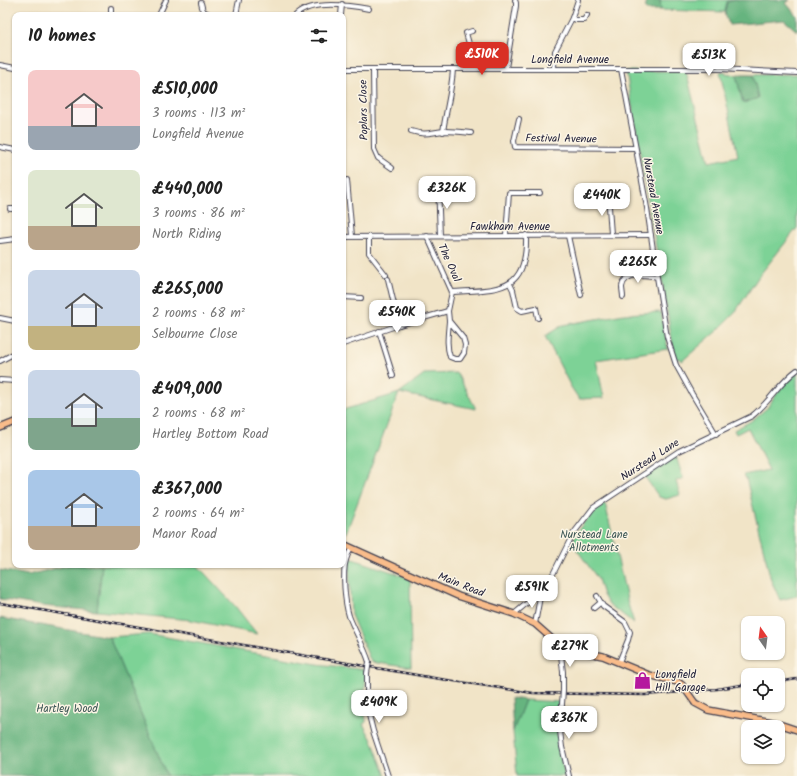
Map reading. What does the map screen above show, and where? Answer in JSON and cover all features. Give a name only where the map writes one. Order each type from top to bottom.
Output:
[{"type":"main road","points":[[0,428],[12,423]]},
{"type":"main road","name":"Main Road","points":[[346,546],[458,596],[514,614],[535,624],[560,646],[596,654],[649,675],[678,682],[682,685],[695,704],[708,710],[776,722],[797,730]]},
{"type":"street","points":[[160,12],[166,0]]},
{"type":"street","points":[[237,12],[239,0]]},
{"type":"street","points":[[506,68],[516,6],[515,0]]},
{"type":"street","points":[[554,68],[555,51],[572,18],[578,0]]},
{"type":"street","points":[[200,3],[203,12]]},
{"type":"street","points":[[299,12],[305,7],[313,4],[342,4],[369,9]]},
{"type":"street","points":[[341,12],[342,4]]},
{"type":"street","points":[[572,18],[585,21],[587,15]]},
{"type":"street","points":[[470,68],[471,50],[466,33],[472,31]]},
{"type":"street","points":[[0,65],[12,67]]},
{"type":"street","name":"Longfield Avenue","points":[[346,69],[719,69],[797,73]]},
{"type":"street","name":"Poplars Close","points":[[373,69],[374,149],[378,158],[392,168]]},
{"type":"street","points":[[443,132],[453,69]]},
{"type":"street","name":"Nurstead Avenue","points":[[621,69],[651,235],[667,337],[674,360],[716,434]]},
{"type":"street","name":"Festival Avenue","points":[[519,119],[514,141],[515,147],[635,148]]},
{"type":"street","points":[[411,131],[420,134],[443,132],[471,133]]},
{"type":"street","points":[[0,147],[12,149]]},
{"type":"street","points":[[347,180],[352,236]]},
{"type":"street","points":[[438,184],[440,236]]},
{"type":"street","points":[[506,235],[509,193],[540,192]]},
{"type":"street","points":[[607,198],[611,234]]},
{"type":"street","name":"Fawkham Avenue","points":[[346,237],[568,236],[611,234],[651,235]]},
{"type":"street","name":"The Oval","points":[[428,236],[452,292],[448,311],[448,350],[450,357],[460,359],[464,353],[465,345],[463,338],[449,321]]},
{"type":"street","points":[[452,292],[496,289],[510,284],[522,266],[526,252],[526,236]]},
{"type":"street","points":[[568,236],[581,295]]},
{"type":"street","points":[[369,237],[368,253],[387,277],[399,325]]},
{"type":"street","points":[[0,241],[12,239]]},
{"type":"street","points":[[623,297],[622,286],[625,280],[631,276],[645,275],[657,277]]},
{"type":"street","points":[[510,284],[518,309],[522,310],[536,306],[538,318]]},
{"type":"street","points":[[346,297],[361,298]]},
{"type":"street","points":[[346,343],[379,331],[448,311]]},
{"type":"street","points":[[0,318],[12,320]]},
{"type":"street","points":[[379,331],[393,376]]},
{"type":"street","points":[[0,361],[12,355]]},
{"type":"street","name":"Nurstead Lane","points":[[514,614],[539,593],[552,576],[574,534],[593,508],[679,451],[752,416],[760,410],[787,377],[797,370]]},
{"type":"street","points":[[0,380],[12,382]]},
{"type":"street","points":[[346,559],[351,549]]},
{"type":"street","points":[[344,568],[346,600],[349,615],[369,662],[367,673],[367,707],[373,731],[388,776]]},
{"type":"street","points":[[535,624],[540,597],[539,593]]},
{"type":"street","points":[[598,596],[600,603],[606,610],[625,622],[630,632],[619,662]]},
{"type":"street","points":[[594,608],[600,603]]},
{"type":"street","points":[[560,646],[563,672],[560,732],[569,776]]},
{"type":"green space","points":[[645,0],[660,0],[661,10],[646,10]]},
{"type":"green space","points":[[660,0],[736,0],[727,2],[725,12],[661,10]]},
{"type":"green space","points":[[736,0],[790,0],[786,3],[797,16],[797,31],[784,20],[729,25],[725,12],[727,2]]},
{"type":"green space","points":[[626,71],[686,71],[709,162],[738,156],[720,72],[736,75],[743,103],[758,98],[753,75],[797,74],[797,228],[759,276],[734,314],[682,361],[680,358],[676,360],[673,346]]},
{"type":"green space","points":[[736,75],[753,75],[758,98],[743,103]]},
{"type":"green space","points":[[661,312],[668,349],[596,360],[604,398],[579,399],[571,387],[545,336],[563,325],[624,314]]},
{"type":"green space","points":[[457,373],[476,409],[399,393],[424,374]]},
{"type":"green space","points":[[797,373],[797,596],[780,600],[771,580],[746,478],[743,475],[769,470],[748,428],[736,434],[734,430],[751,421],[767,408],[787,379]]},
{"type":"green space","points":[[399,393],[346,533],[346,409]]},
{"type":"green space","points":[[676,456],[683,478],[676,481],[680,495],[666,499],[659,497],[645,477]]},
{"type":"green space","name":"Nurstead Lane Allotments","points":[[605,503],[628,604],[634,623],[608,604],[603,595],[598,579],[572,543],[586,520],[594,511]]},
{"type":"green space","points":[[350,558],[410,578],[411,668],[371,662],[351,615]]},
{"type":"green space","points":[[57,568],[102,568],[97,611],[42,606],[0,599],[0,570],[28,575]]},
{"type":"green space","points":[[102,568],[200,568],[235,606],[257,634],[191,620],[97,611]]},
{"type":"green space","name":"Hartley Wood","points":[[0,618],[109,637],[167,776],[0,776]]},
{"type":"green space","points":[[149,634],[317,664],[366,670],[364,705],[366,722],[363,724],[372,740],[386,776],[167,776],[109,637]]},
{"type":"green space","points":[[511,698],[525,700],[513,731]]},
{"type":"green space","points":[[525,700],[560,702],[558,705],[558,745],[565,776],[517,776],[513,731]]},
{"type":"railway","points":[[0,603],[434,678],[533,693],[645,695],[717,689],[741,685]]},
{"type":"railway","points":[[785,681],[797,679]]},
{"type":"place","name":"Longfield Hill Garage","points":[[642,681]]}]
